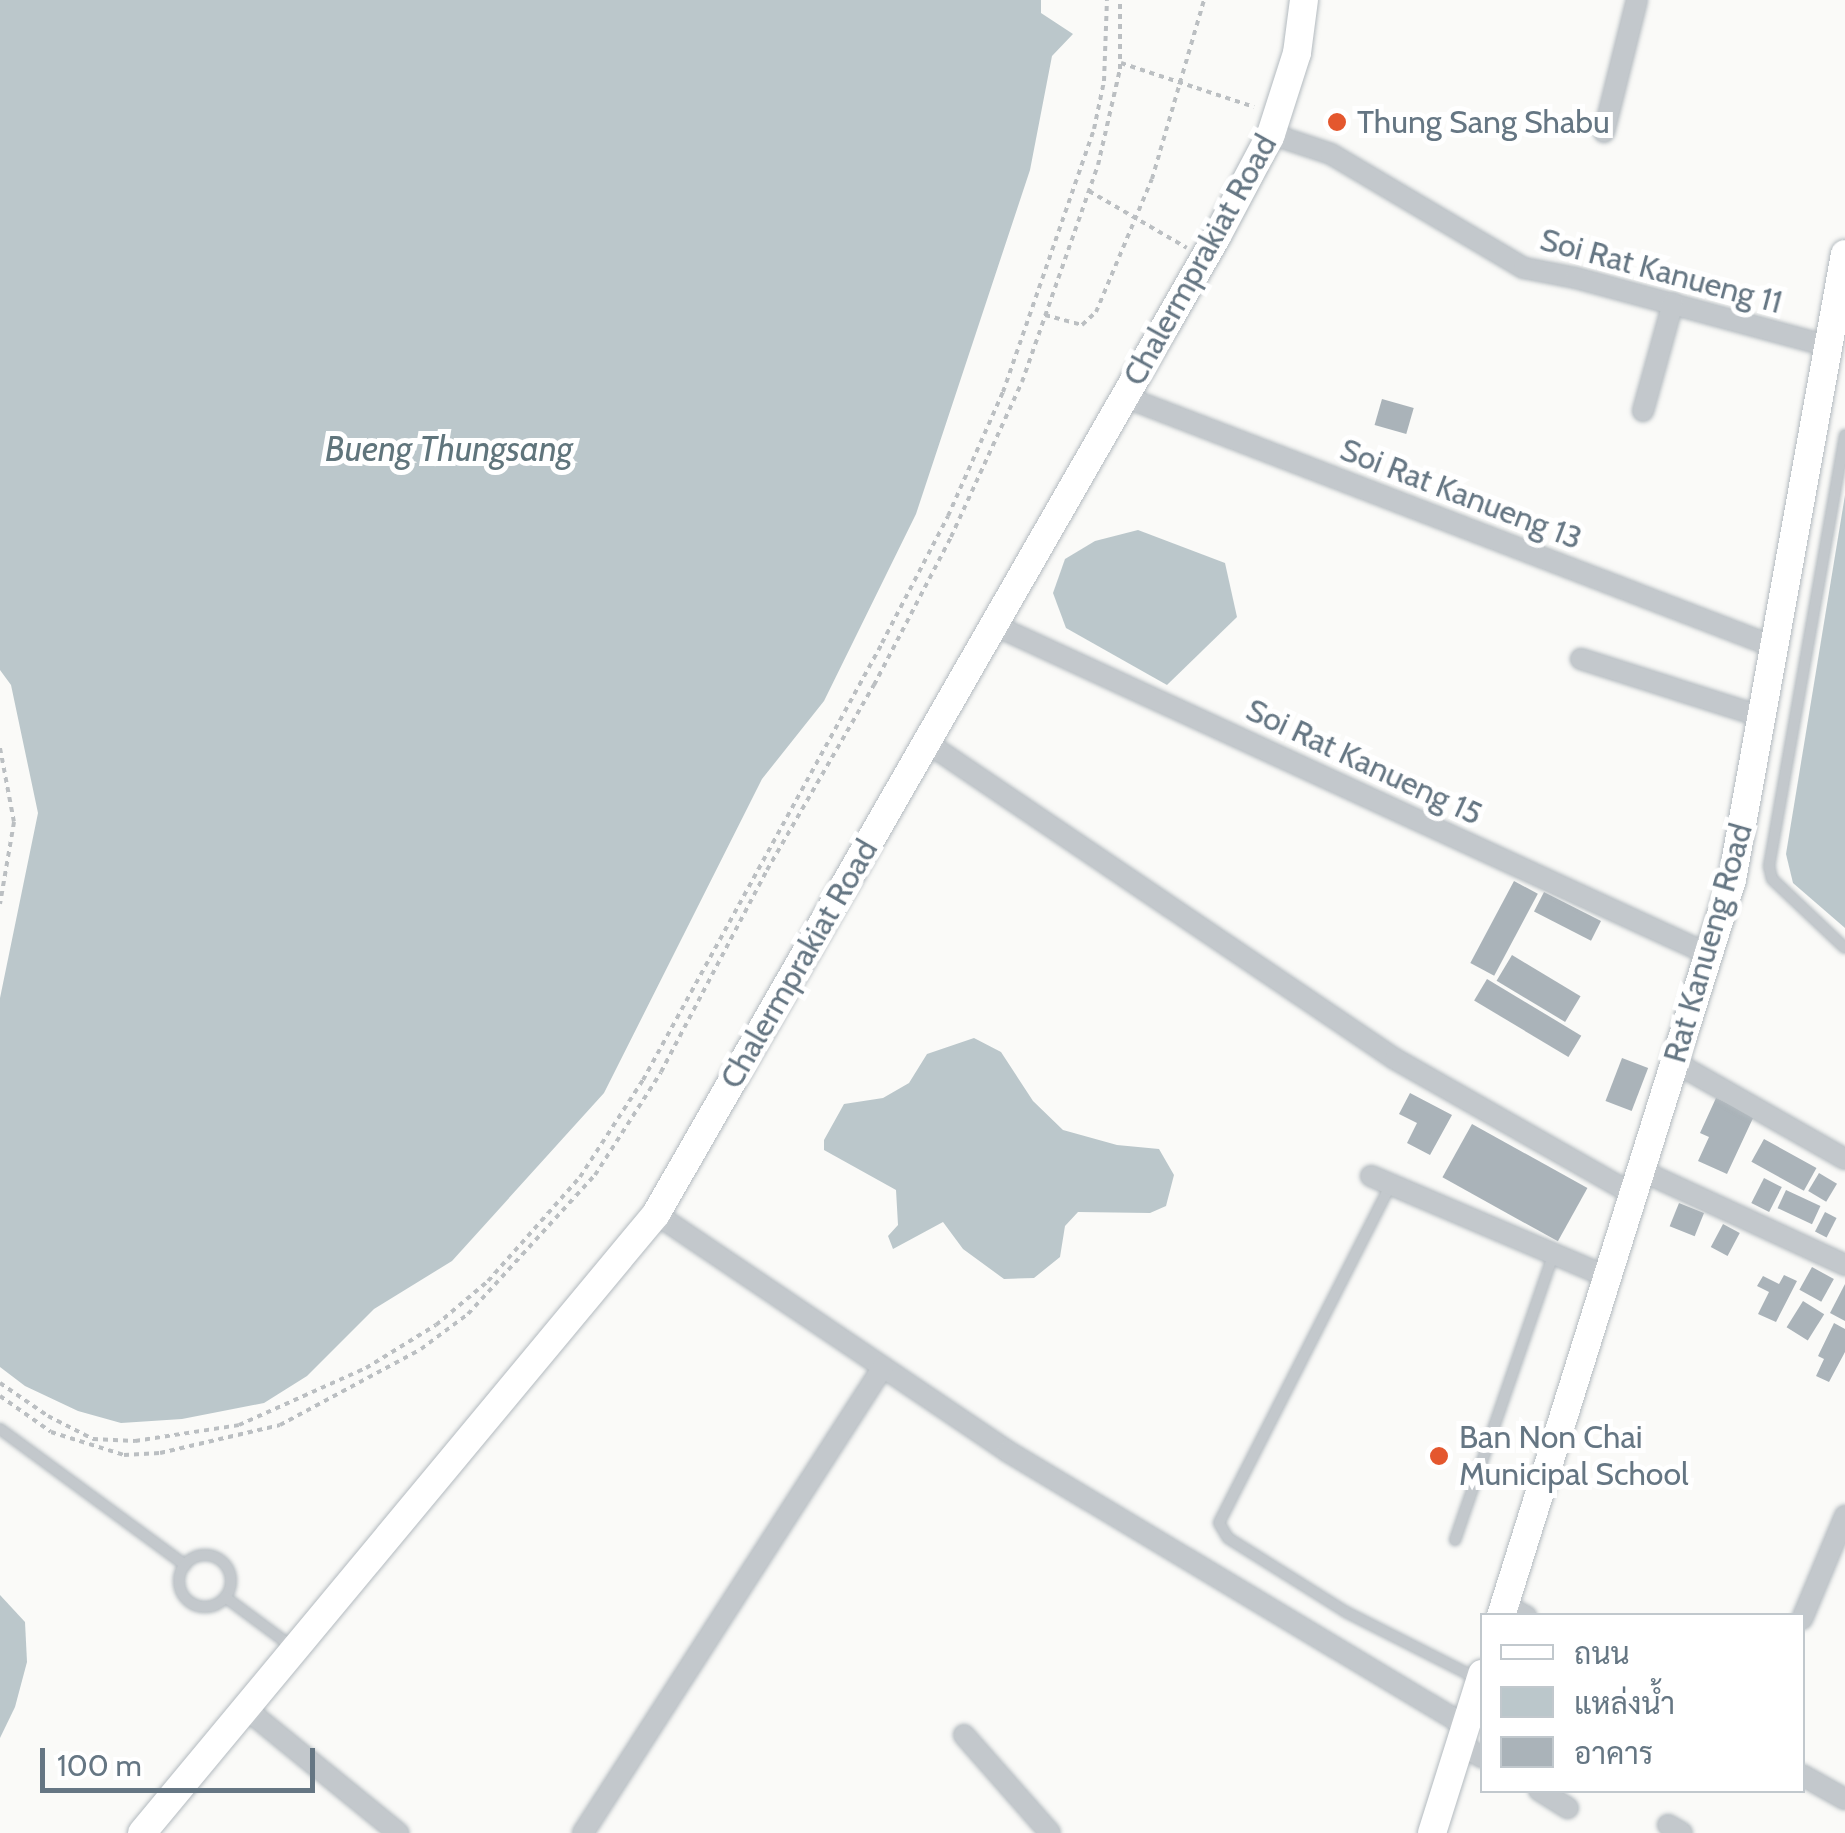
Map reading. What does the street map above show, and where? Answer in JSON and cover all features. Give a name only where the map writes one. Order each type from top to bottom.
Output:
[{"type":"street","name":"Chalermprakiat Road","points":[[142,1833],[656,1214],[1204,258],[1275,124],[1297,52],[1304,0]]},
{"type":"street","points":[[1604,132],[1637,0]]},
{"type":"street","name":"Soi Rat Kanueng 11","points":[[1275,124],[1524,268],[1673,303],[1828,346]]},
{"type":"street","name":"Rat Kanueng Road","points":[[1510,1612],[1608,1276],[1732,880],[1845,254]]},
{"type":"street","points":[[1643,411],[1673,303]]},
{"type":"street","name":"Soi Rat Kanueng 13","points":[[1125,397],[1775,647]]},
{"type":"street","name":"Soi Rat Kanueng 15","points":[[994,624],[1710,955]]},
{"type":"street","points":[[1581,659],[1763,717]]},
{"type":"street","points":[[926,742],[1395,1059],[1638,1183],[1845,1266]]},
{"type":"street","points":[[1676,1063],[1845,1159]]},
{"type":"street","points":[[1381,1180],[1608,1276]]},
{"type":"street","points":[[656,1214],[1007,1451],[1470,1742]]},
{"type":"street","points":[[583,1833],[882,1367]]},
{"type":"street","points":[[1804,1613],[1845,1516]]},
{"type":"street","points":[[1432,1833],[1470,1742],[1480,1688]]},
{"type":"street","points":[[245,1708],[398,1833]]},
{"type":"street","points":[[964,1736],[1050,1833]]},
{"type":"street","points":[[1805,1777],[1845,1799]]},
{"type":"street","points":[[1544,1793],[1568,1808]]},
{"type":"lane","points":[[1845,435],[1769,866],[1772,878],[1845,948]]},
{"type":"lane","points":[[1381,1180],[1219,1523],[1228,1538],[1346,1612],[1480,1676]]},
{"type":"lane","points":[[1456,1540],[1554,1252]]},
{"type":"lane","points":[[0,1429],[185,1565]]},
{"type":"lane","points":[[198,1556],[221,1560],[231,1582],[225,1596],[210,1606],[193,1604],[180,1582],[185,1565],[198,1556]]},
{"type":"lane","points":[[225,1596],[294,1648]]},
{"type":"path","points":[[0,1383],[48,1416],[93,1439],[135,1440],[240,1425],[366,1368],[447,1317],[488,1281],[580,1177],[644,1080],[948,516],[1003,392],[1094,130],[1104,81],[1108,0]]},
{"type":"path","points":[[0,1396],[51,1432],[100,1451],[160,1453],[280,1425],[421,1349],[468,1314],[595,1175],[661,1072],[951,537],[1022,382],[1089,191],[1120,62],[1120,0]]},
{"type":"path","points":[[1045,314],[1075,324],[1089,321],[1110,282],[1133,216],[1152,179],[1204,0]]},
{"type":"path","points":[[1120,62],[1275,124]]},
{"type":"path","points":[[1089,191],[1204,258]]},
{"type":"path","points":[[0,748],[14,822],[0,904]]},
{"type":"water","name":"Bueng Thungsang","points":[[0,0],[1041,0],[1041,13],[1073,34],[1052,56],[1030,170],[916,514],[824,701],[762,779],[604,1093],[452,1261],[374,1309],[307,1376],[264,1403],[182,1419],[121,1423],[78,1411],[25,1386],[0,1367],[0,998],[38,813],[11,685],[0,670]]},
{"type":"water","points":[[1845,495],[1845,928],[1793,883],[1786,854]]},
{"type":"water","points":[[1138,530],[1225,563],[1237,617],[1167,685],[1066,628],[1053,593],[1065,559],[1095,541]]},
{"type":"water","points":[[974,1038],[1001,1052],[1033,1101],[1063,1130],[1117,1145],[1159,1149],[1174,1175],[1166,1206],[1150,1213],[1078,1212],[1065,1226],[1060,1257],[1034,1278],[1004,1279],[963,1249],[943,1222],[893,1249],[888,1236],[898,1225],[896,1190],[824,1150],[824,1140],[844,1104],[883,1098],[909,1083],[927,1054]]},
{"type":"water","points":[[0,1595],[25,1622],[27,1662],[15,1707],[0,1738]]},
{"type":"building","points":[[1382,399],[1414,408],[1406,434],[1375,425]]},
{"type":"building","points":[[1514,881],[1538,894],[1494,976],[1470,963]]},
{"type":"building","points":[[1544,892],[1601,921],[1591,941],[1534,912]]},
{"type":"building","points":[[1512,955],[1581,996],[1565,1022],[1497,981]]},
{"type":"building","points":[[1487,979],[1581,1036],[1568,1057],[1474,1000]]},
{"type":"building","points":[[1622,1058],[1648,1068],[1632,1111],[1606,1101]]},
{"type":"building","points":[[1410,1093],[1452,1115],[1430,1155],[1407,1143],[1417,1123],[1399,1114]]},
{"type":"building","points":[[1716,1098],[1754,1116],[1727,1174],[1698,1161],[1709,1137],[1700,1133]]},
{"type":"building","points":[[1472,1124],[1587,1188],[1558,1241],[1442,1177]]},
{"type":"building","points":[[1764,1139],[1816,1168],[1804,1191],[1751,1162]]},
{"type":"building","points":[[1819,1173],[1837,1184],[1826,1202],[1808,1191]]},
{"type":"building","points":[[1764,1178],[1782,1187],[1769,1212],[1751,1203]]},
{"type":"building","points":[[1786,1190],[1820,1206],[1812,1224],[1778,1208]]},
{"type":"building","points":[[1679,1203],[1704,1213],[1695,1236],[1670,1226]]},
{"type":"building","points":[[1825,1212],[1837,1218],[1827,1238],[1815,1232]]},
{"type":"building","points":[[1723,1224],[1740,1233],[1728,1256],[1711,1247]]},
{"type":"building","points":[[1812,1267],[1834,1279],[1821,1302],[1799,1290]]},
{"type":"building","points":[[1784,1275],[1797,1281],[1776,1322],[1758,1314],[1769,1292],[1757,1286],[1763,1276],[1779,1284]]},
{"type":"building","points":[[1845,1284],[1845,1321],[1830,1313]]},
{"type":"building","points":[[1803,1301],[1824,1314],[1808,1341],[1787,1327]]},
{"type":"building","points":[[1834,1323],[1845,1329],[1845,1352],[1829,1382],[1816,1376],[1824,1359],[1818,1356]]},
{"type":"place","name":"Thung Sang Shabu","points":[[1337,122]]},
{"type":"place","name":"Ban Non Chai Municipal School","points":[[1439,1456]]}]
